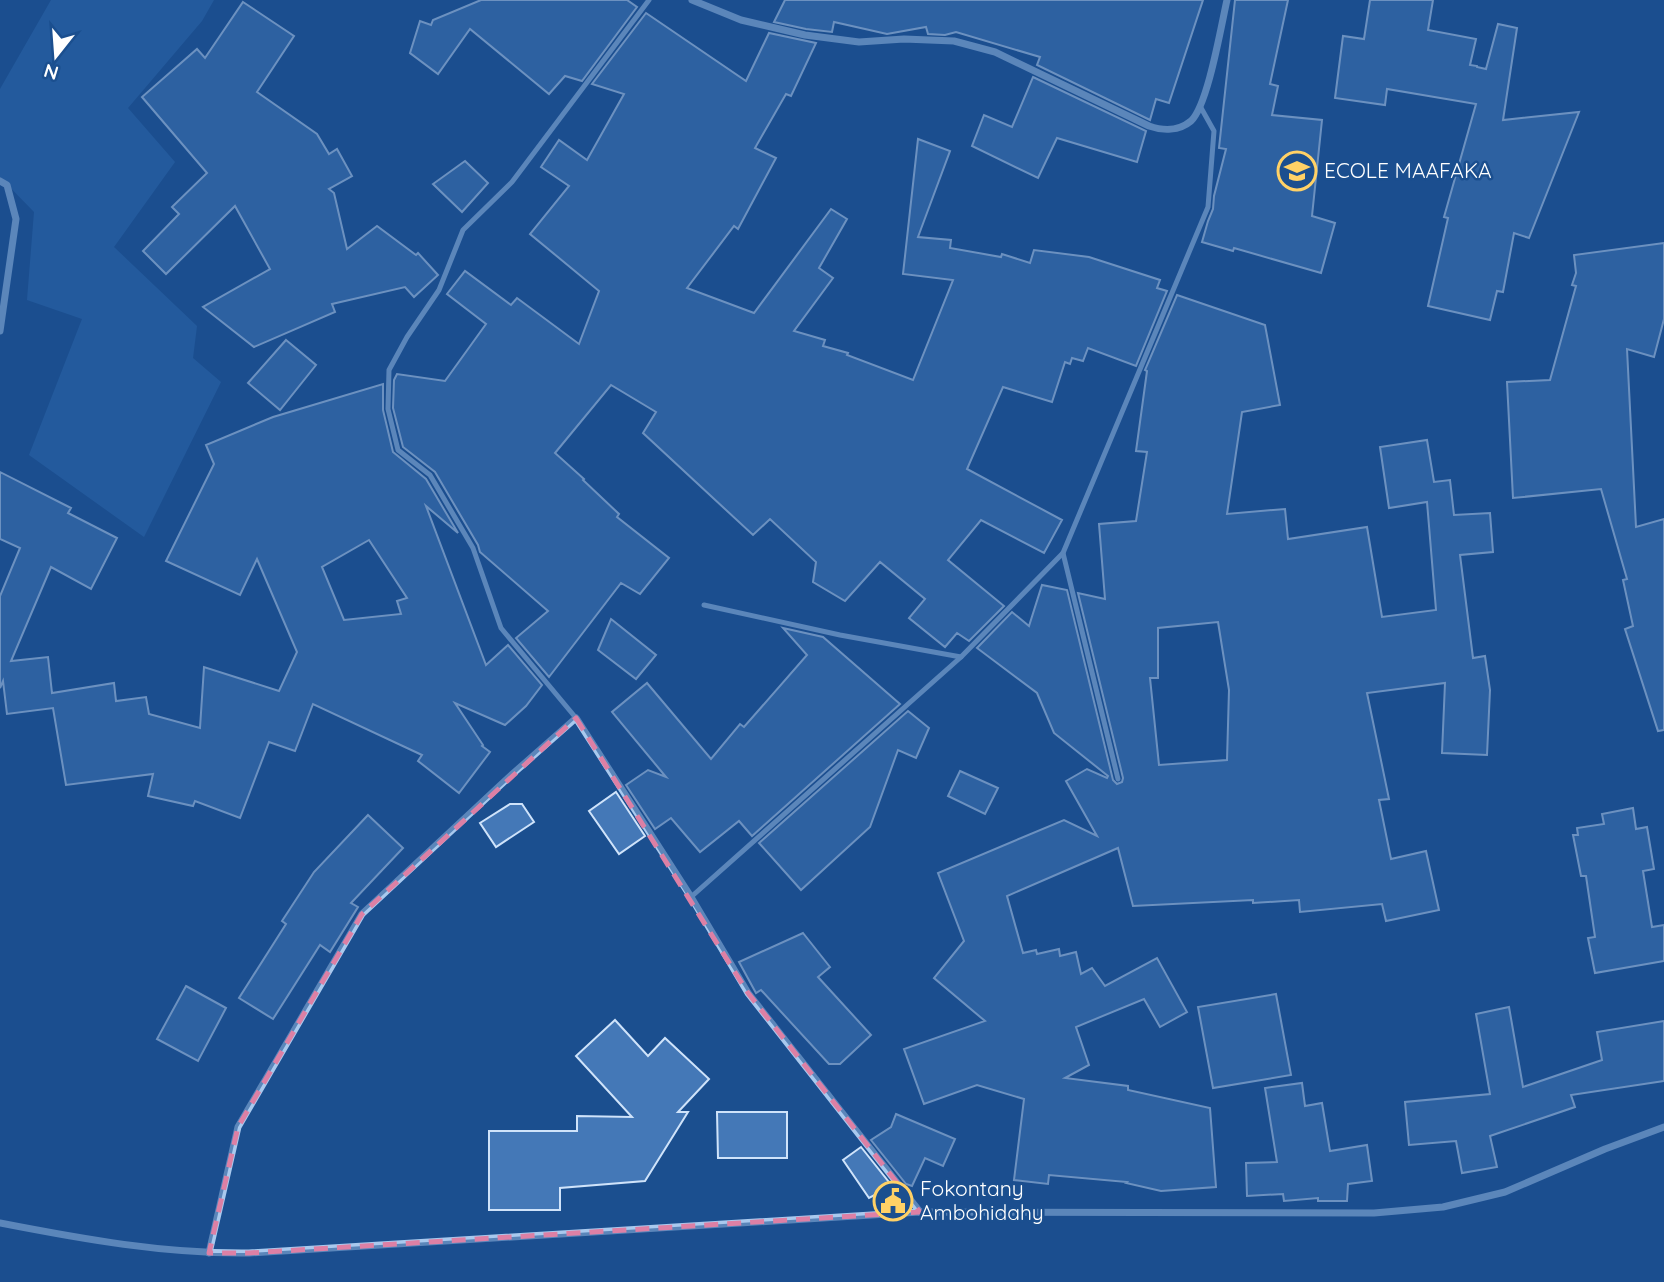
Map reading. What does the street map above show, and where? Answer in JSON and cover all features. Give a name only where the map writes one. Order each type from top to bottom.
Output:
[{"type":"street","points":[[692,0],[741,19],[805,35],[859,41],[954,41],[995,52],[1158,129],[1177,128],[1188,124],[1194,118],[1208,83],[1227,0]]},
{"type":"street","points":[[0,181],[7,185],[16,219],[0,331]]},
{"type":"street","points":[[209,1253],[238,1126],[362,914],[576,718],[691,897],[748,993],[920,1212]]},
{"type":"street","points":[[0,1223],[70,1237],[209,1253],[263,1252],[920,1212],[1374,1213],[1443,1207],[1505,1192],[1664,1127]]},
{"type":"lane","points":[[576,718],[501,628],[473,548],[430,475],[398,450],[388,409],[390,370],[407,337],[439,290],[463,230],[512,181],[649,0]]},
{"type":"lane","points":[[691,897],[961,657],[1063,553],[1208,207],[1214,131],[1200,106]]},
{"type":"lane","points":[[1063,553],[1118,779]]},
{"type":"lane","points":[[704,606],[961,657]]},
{"type":"highlighted area","points":[[576,718],[748,993],[920,1212],[249,1253],[209,1253],[238,1127],[362,914]]},
{"type":"shaded area","points":[[51,0],[214,0],[202,21],[128,108],[175,162],[114,247],[197,326],[193,358],[221,382],[144,537],[29,455],[82,319],[27,300],[34,212],[0,177],[0,89]]},
{"type":"building","points":[[481,0],[627,0],[637,7],[582,81],[565,76],[549,94],[470,29],[438,74],[410,53],[420,21],[431,25],[433,20]]},
{"type":"building","points":[[785,0],[1203,0],[1169,103],[1156,99],[1150,120],[1037,65],[1040,57],[956,32],[945,35],[928,34],[926,27],[887,34],[834,22],[832,32],[774,22]]},
{"type":"building","points":[[1235,0],[1288,0],[1270,84],[1278,86],[1272,115],[1322,120],[1312,216],[1335,223],[1321,273],[1234,248],[1233,251],[1202,242],[1213,209],[1226,149],[1219,148]]},
{"type":"building","points":[[1370,0],[1433,0],[1428,30],[1476,39],[1470,65],[1486,69],[1498,24],[1517,28],[1503,120],[1579,112],[1529,238],[1514,233],[1503,292],[1497,291],[1490,320],[1428,306],[1448,218],[1444,217],[1476,104],[1387,89],[1385,105],[1335,98],[1343,36],[1364,39]]},
{"type":"building","points":[[243,2],[294,36],[257,92],[317,134],[329,154],[337,149],[352,176],[329,189],[334,193],[347,249],[377,226],[416,255],[418,253],[438,275],[414,297],[405,287],[332,304],[335,312],[254,347],[203,307],[270,269],[235,206],[166,274],[143,251],[179,214],[172,207],[207,173],[142,97],[197,49],[205,58]]},
{"type":"building","points":[[646,13],[746,81],[769,33],[816,43],[791,96],[786,94],[755,148],[776,158],[738,229],[734,226],[687,288],[754,313],[831,209],[847,219],[819,268],[833,278],[794,331],[825,340],[823,346],[848,353],[847,355],[913,380],[953,280],[903,274],[918,139],[950,151],[918,237],[951,240],[950,248],[1001,257],[1002,254],[1030,263],[1034,250],[1089,257],[1160,280],[1157,288],[1167,291],[1136,366],[1088,348],[1083,361],[1072,358],[1070,364],[1065,362],[1052,402],[1003,387],[967,469],[1062,520],[1044,553],[981,520],[948,560],[1004,606],[969,641],[957,633],[945,647],[909,618],[925,599],[880,562],[845,601],[813,582],[816,562],[770,519],[753,535],[643,433],[656,412],[611,385],[555,453],[619,514],[617,517],[669,558],[640,594],[621,583],[549,677],[516,638],[548,611],[480,552],[435,472],[403,447],[393,408],[394,380],[397,374],[445,381],[486,324],[447,294],[465,271],[511,305],[517,298],[579,344],[599,291],[530,234],[569,186],[541,167],[559,140],[587,160],[624,94],[592,84]]},
{"type":"building","points":[[1033,77],[1146,131],[1137,162],[1057,138],[1038,178],[972,146],[984,115],[1012,127]]},
{"type":"building","points":[[465,161],[488,183],[462,212],[433,184]]},
{"type":"building","points":[[1664,243],[1664,319],[1654,357],[1627,349],[1636,527],[1664,519],[1664,730],[1658,731],[1625,629],[1633,626],[1623,580],[1627,579],[1601,489],[1513,498],[1507,382],[1550,380],[1576,286],[1572,285],[1576,273],[1574,255]]},
{"type":"building","points":[[1177,295],[1265,325],[1280,405],[1242,412],[1227,514],[1285,509],[1288,539],[1367,527],[1382,617],[1436,610],[1427,502],[1389,508],[1380,447],[1427,440],[1434,482],[1450,480],[1454,515],[1490,513],[1493,552],[1460,555],[1473,658],[1485,656],[1490,690],[1487,755],[1442,753],[1445,683],[1367,693],[1389,799],[1379,800],[1391,859],[1426,851],[1439,910],[1386,921],[1382,904],[1300,912],[1299,900],[1133,906],[1118,848],[1007,896],[1023,953],[1036,950],[1037,954],[1059,949],[1060,956],[1076,952],[1081,974],[1092,968],[1105,986],[1157,958],[1187,1012],[1160,1027],[1144,999],[1076,1027],[1089,1065],[1065,1078],[1128,1086],[1128,1090],[1210,1108],[1216,1187],[1161,1191],[1127,1182],[1049,1175],[1048,1184],[1014,1180],[1024,1099],[977,1085],[924,1104],[904,1049],[985,1021],[934,978],[964,941],[938,873],[1064,820],[1097,836],[1066,781],[1087,769],[1107,778],[1108,776],[1054,733],[1037,693],[977,648],[1012,612],[1029,626],[1042,585],[1067,590],[1113,780],[1117,784],[1122,782],[1078,593],[1105,599],[1099,524],[1136,521],[1147,452],[1136,451],[1145,370]],"holes":[[[1218,622],[1229,690],[1227,760],[1159,765],[1150,678],[1158,678],[1158,628]]]},
{"type":"building","points":[[286,340],[316,365],[280,410],[248,383]]},
{"type":"building","points":[[383,384],[383,410],[393,452],[426,479],[458,533],[426,506],[486,665],[508,645],[542,685],[526,706],[505,725],[455,703],[482,746],[490,752],[459,793],[418,761],[422,755],[313,704],[295,751],[269,742],[240,818],[195,801],[193,806],[148,796],[153,774],[66,785],[53,708],[7,714],[3,681],[0,688],[0,596],[20,548],[0,539],[0,472],[71,508],[68,513],[117,538],[91,589],[51,567],[11,661],[48,657],[52,693],[114,683],[116,701],[146,697],[149,714],[200,728],[204,667],[279,691],[297,652],[257,559],[240,595],[166,561],[214,464],[206,445],[273,417]],"holes":[[[369,540],[407,598],[397,601],[401,614],[344,620],[322,567]]]},
{"type":"building","points":[[611,619],[656,655],[636,679],[598,650]]},
{"type":"building","points":[[783,628],[823,637],[900,704],[752,836],[739,821],[700,852],[671,818],[655,829],[626,785],[648,770],[666,777],[612,712],[647,683],[711,759],[740,724],[744,727],[807,655]]},
{"type":"building","points":[[908,711],[929,728],[916,758],[898,750],[870,827],[801,890],[759,843]]},
{"type":"building","points":[[960,771],[998,788],[985,814],[948,796]]},
{"type":"building","points":[[616,792],[645,836],[619,854],[589,811]]},
{"type":"building","points":[[510,804],[522,804],[534,822],[496,847],[480,823]]},
{"type":"building","points":[[1633,808],[1636,829],[1647,827],[1654,869],[1643,871],[1652,927],[1664,925],[1664,961],[1595,973],[1588,938],[1595,937],[1586,876],[1581,876],[1573,835],[1578,835],[1577,828],[1604,824],[1602,814]]},
{"type":"building","points":[[368,815],[403,848],[351,903],[358,907],[330,952],[320,945],[273,1019],[239,998],[286,924],[282,921],[314,872]]},
{"type":"building","points":[[803,933],[830,967],[818,977],[871,1035],[840,1064],[829,1064],[761,990],[756,993],[739,962]]},
{"type":"building","points":[[186,986],[226,1008],[198,1061],[157,1039]]},
{"type":"building","points":[[1276,994],[1291,1075],[1213,1088],[1198,1007]]},
{"type":"building","points":[[1509,1007],[1523,1087],[1602,1060],[1597,1032],[1664,1021],[1664,1081],[1571,1095],[1575,1107],[1490,1136],[1497,1167],[1462,1173],[1456,1141],[1409,1145],[1405,1102],[1490,1094],[1476,1014]]},
{"type":"building","points":[[615,1020],[648,1056],[665,1038],[709,1079],[678,1112],[688,1112],[645,1181],[560,1188],[560,1210],[489,1210],[489,1131],[577,1131],[577,1116],[632,1117],[576,1056]]},
{"type":"building","points":[[1302,1083],[1305,1106],[1322,1103],[1330,1151],[1367,1145],[1372,1181],[1348,1184],[1347,1201],[1318,1201],[1318,1198],[1284,1201],[1283,1194],[1247,1196],[1246,1163],[1277,1162],[1265,1088]]},
{"type":"building","points":[[717,1112],[787,1112],[787,1158],[718,1158]]},
{"type":"building","points":[[896,1114],[955,1139],[943,1166],[925,1158],[912,1186],[906,1184],[871,1140],[891,1127]]},
{"type":"building","points":[[861,1147],[892,1186],[869,1198],[843,1160]]},
{"type":"place","name":"ECOLE MAAFAKA","points":[[1297,171]]},
{"type":"place","name":"Fokontany Ambohidahy","points":[[893,1201]]}]
